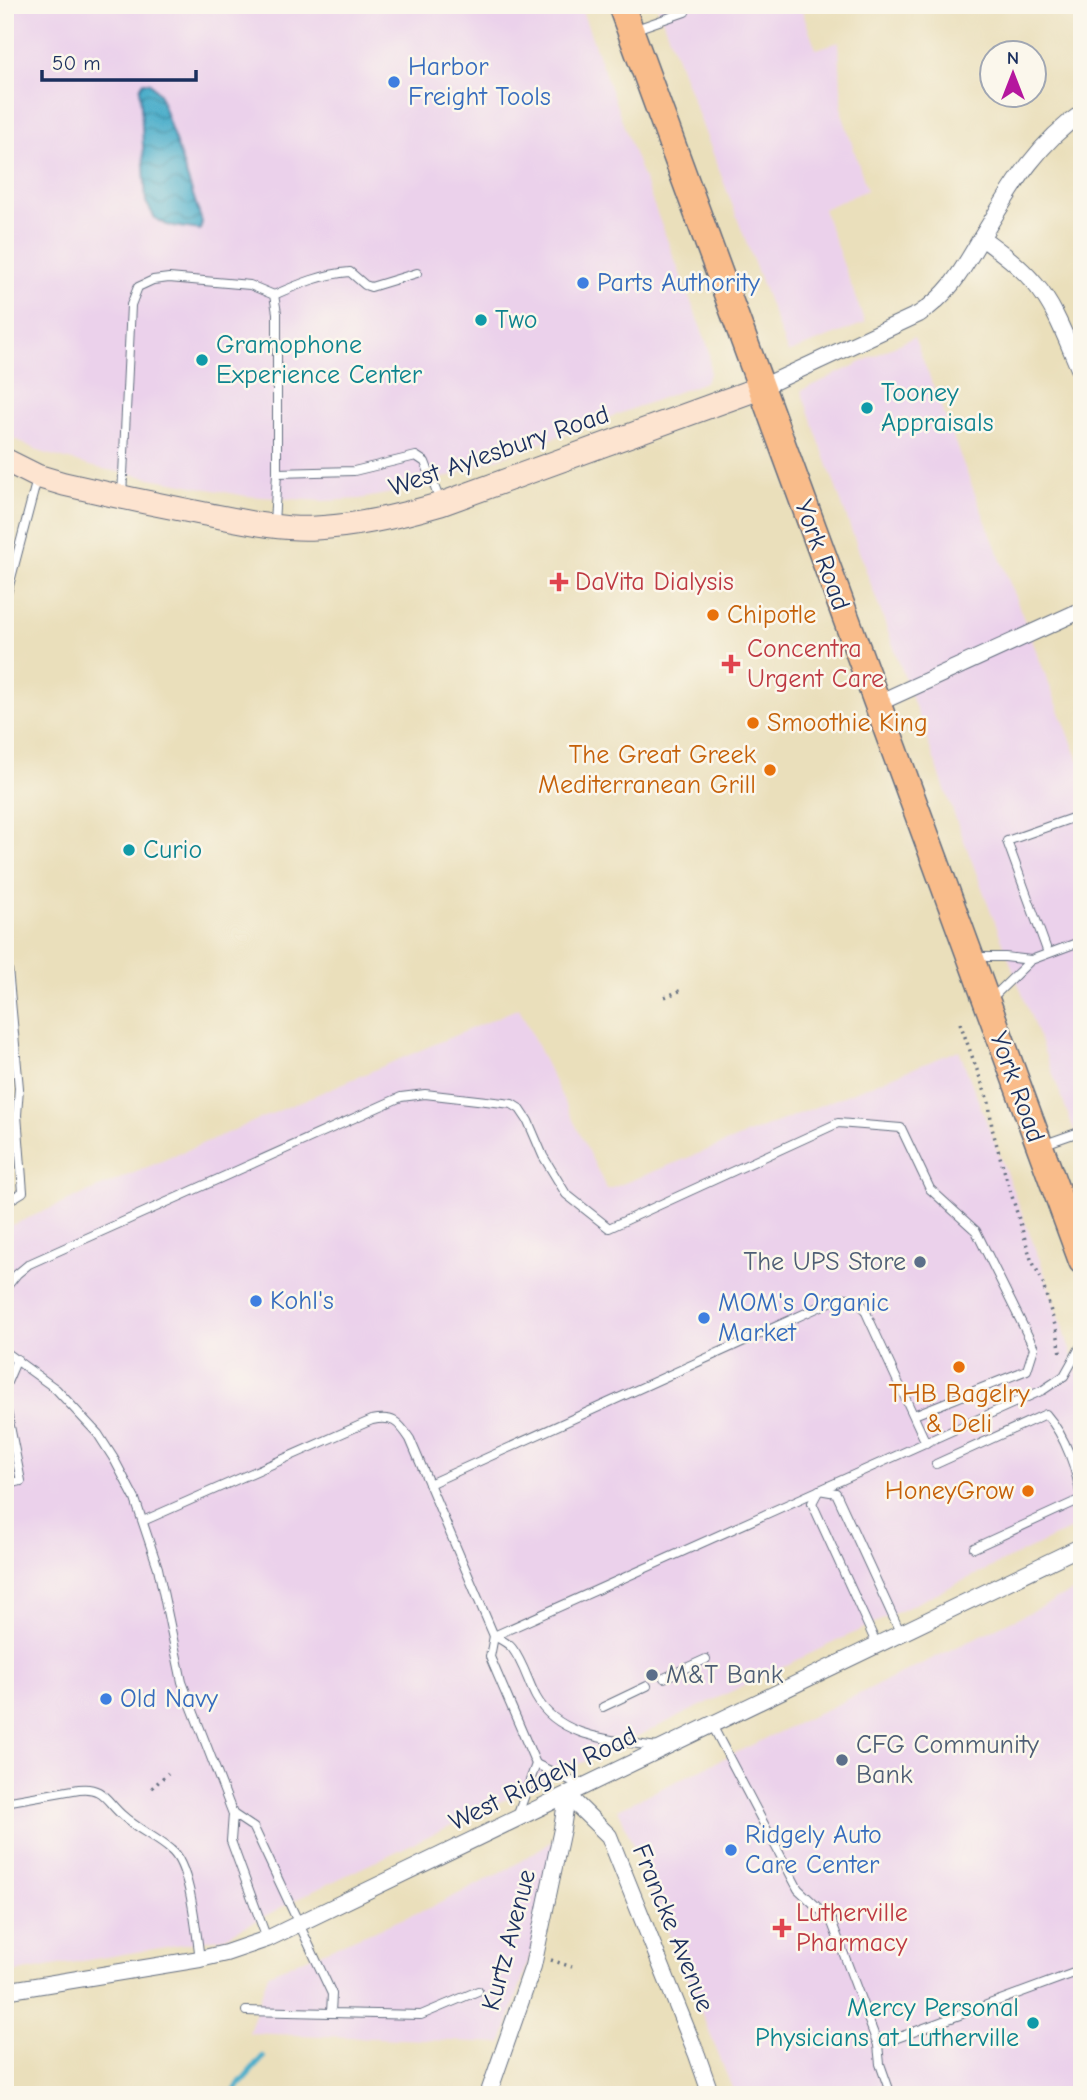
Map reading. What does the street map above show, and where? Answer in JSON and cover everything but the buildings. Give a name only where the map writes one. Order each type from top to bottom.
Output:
[{"type":"main road","name":"York Road","points":[[621,5],[986,1003],[1040,1146],[1072,1221],[1082,1261]]},
{"type":"street","points":[[760,388],[919,314],[935,303],[963,272],[1033,157],[1055,133],[1082,113]]},
{"type":"street","points":[[982,238],[1016,263],[1037,285],[1082,375]]},
{"type":"street","name":"West Aylesbury Road","points":[[5,460],[37,476],[122,498],[273,526],[314,528],[356,525],[442,504],[760,388]]},
{"type":"street","points":[[876,704],[1082,610]]},
{"type":"street","name":"West Ridgely Road","points":[[5,1991],[226,1954],[267,1940],[1082,1546]]},
{"type":"street","name":"Kurtz Avenue","points":[[488,2095],[533,1966],[567,1795]]},
{"type":"street","name":"Francke Avenue","points":[[567,1795],[609,1836],[711,2095]]},
{"type":"lane","points":[[630,31],[685,12],[682,5]]},
{"type":"lane","points":[[122,498],[131,305],[138,287],[153,280],[169,278],[250,285],[274,295],[336,273],[350,272],[371,288],[417,273]]},
{"type":"lane","points":[[273,526],[277,474],[277,313],[274,295]]},
{"type":"lane","points":[[277,474],[354,471],[416,456],[425,462],[442,504]]},
{"type":"lane","points":[[5,601],[37,476]]},
{"type":"lane","points":[[1048,953],[1007,841],[1080,815],[1082,827]]},
{"type":"lane","points":[[5,936],[19,1088],[17,1115],[23,1192],[5,1203]]},
{"type":"lane","points":[[986,1003],[1031,960],[1082,941]]},
{"type":"lane","points":[[970,957],[1031,960]]},
{"type":"lane","points":[[5,1289],[16,1274],[29,1264],[401,1097],[425,1094],[512,1104],[520,1109],[543,1156],[566,1194],[609,1228],[838,1123],[889,1126],[901,1128],[930,1189],[976,1231],[1034,1348],[1027,1370],[914,1415]]},
{"type":"lane","points":[[1040,1146],[1082,1130]]},
{"type":"lane","points":[[429,1484],[839,1298],[856,1299],[863,1306],[926,1443]]},
{"type":"lane","points":[[494,1636],[1043,1391],[1063,1376],[1082,1344]]},
{"type":"lane","points":[[5,1352],[56,1389],[98,1434],[129,1486],[158,1568],[182,1682],[233,1814],[231,1841],[267,1940]]},
{"type":"lane","points":[[5,1387],[16,1359]]},
{"type":"lane","points":[[5,1401],[21,1481],[5,1484]]},
{"type":"lane","points":[[936,1464],[1045,1414],[1057,1427],[1079,1479],[1081,1499],[974,1548]]},
{"type":"lane","points":[[143,1521],[372,1420],[393,1419],[410,1438],[494,1636],[490,1657],[536,1764],[583,1787]]},
{"type":"lane","points":[[819,1490],[836,1493],[901,1634]]},
{"type":"lane","points":[[819,1490],[812,1503],[877,1645]]},
{"type":"lane","points":[[494,1636],[512,1647],[537,1700],[555,1720],[573,1730],[598,1737],[664,1748]]},
{"type":"lane","points":[[664,1678],[706,1659]]},
{"type":"lane","points":[[603,1707],[647,1686]]},
{"type":"lane","points":[[712,1726],[798,1889],[831,1920],[878,2045],[880,2064],[891,2095]]},
{"type":"lane","points":[[516,1819],[536,1764]]},
{"type":"lane","points":[[5,1802],[79,1788],[91,1787],[101,1792],[123,1816],[172,1850],[180,1859],[186,1875],[200,1959]]},
{"type":"lane","points":[[233,1814],[254,1828],[332,1994],[331,2013]]},
{"type":"lane","points":[[878,2045],[1082,1970]]},
{"type":"lane","points":[[246,2011],[421,2015],[478,1991]]},
{"type":"path","points":[[665,997],[682,990]]},
{"type":"path","points":[[960,1023],[989,1102],[992,1128],[1001,1160],[1031,1259],[1041,1278],[1057,1332],[1059,1349],[1068,1368]]},
{"type":"path","points":[[152,1788],[168,1773]]},
{"type":"shaded area","points":[[5,5],[580,5],[709,349],[710,373],[705,382],[453,475],[402,491],[360,499],[323,501],[246,496],[98,468],[41,452],[5,434]]},
{"type":"shaded area","points":[[657,5],[800,5],[816,49],[839,42],[842,113],[867,190],[823,209],[865,323],[788,353]]},
{"type":"shaded area","points":[[914,337],[1079,761],[1082,760],[1082,1151],[955,817],[801,391]]},
{"type":"shaded area","points":[[519,1008],[607,1190],[959,1050],[1042,1266],[1082,1385],[1082,1524],[307,1894],[225,1937],[5,1974],[5,1228]]},
{"type":"shaded area","points":[[1082,1587],[1082,2095],[735,2095],[618,1809]]},
{"type":"shaded area","points":[[571,1829],[502,2043],[249,2033],[268,1974],[436,1905],[508,1869]]},
{"type":"water","points":[[144,82],[149,82],[159,93],[202,222],[200,230],[167,225],[155,218],[146,202],[140,88]]},
{"type":"waterway","points":[[233,2095],[263,2057]]},
{"type":"place","name":"Harbor Freight Tools","points":[[394,82]]},
{"type":"place","name":"Parts Authority","points":[[583,283]]},
{"type":"place","name":"Two","points":[[481,320]]},
{"type":"place","name":"Gramophone Experience Center","points":[[202,360]]},
{"type":"place","name":"Tooney Appraisals","points":[[867,408]]},
{"type":"place","name":"DaVita Dialysis","points":[[559,582]]},
{"type":"place","name":"Chipotle","points":[[713,615]]},
{"type":"place","name":"Concentra Urgent Care","points":[[731,664]]},
{"type":"place","name":"Smoothie King","points":[[753,723]]},
{"type":"place","name":"The Great Greek Mediterranean Grill","points":[[770,770]]},
{"type":"place","name":"Curio","points":[[129,850]]},
{"type":"place","name":"The UPS Store","points":[[920,1262]]},
{"type":"place","name":"Kohl's","points":[[256,1301]]},
{"type":"place","name":"MOM's Organic Market","points":[[704,1318]]},
{"type":"place","name":"THB Bagelry & Deli","points":[[959,1367]]},
{"type":"place","name":"HoneyGrow","points":[[1028,1491]]},
{"type":"place","name":"M&T Bank","points":[[652,1675]]},
{"type":"place","name":"Old Navy","points":[[106,1699]]},
{"type":"place","name":"CFG Community Bank","points":[[842,1760]]},
{"type":"place","name":"Ridgely Auto Care Center","points":[[731,1850]]},
{"type":"place","name":"Lutherville Pharmacy","points":[[782,1928]]},
{"type":"place","name":"Mercy Personal Physicians at Lutherville","points":[[1033,2023]]}]
